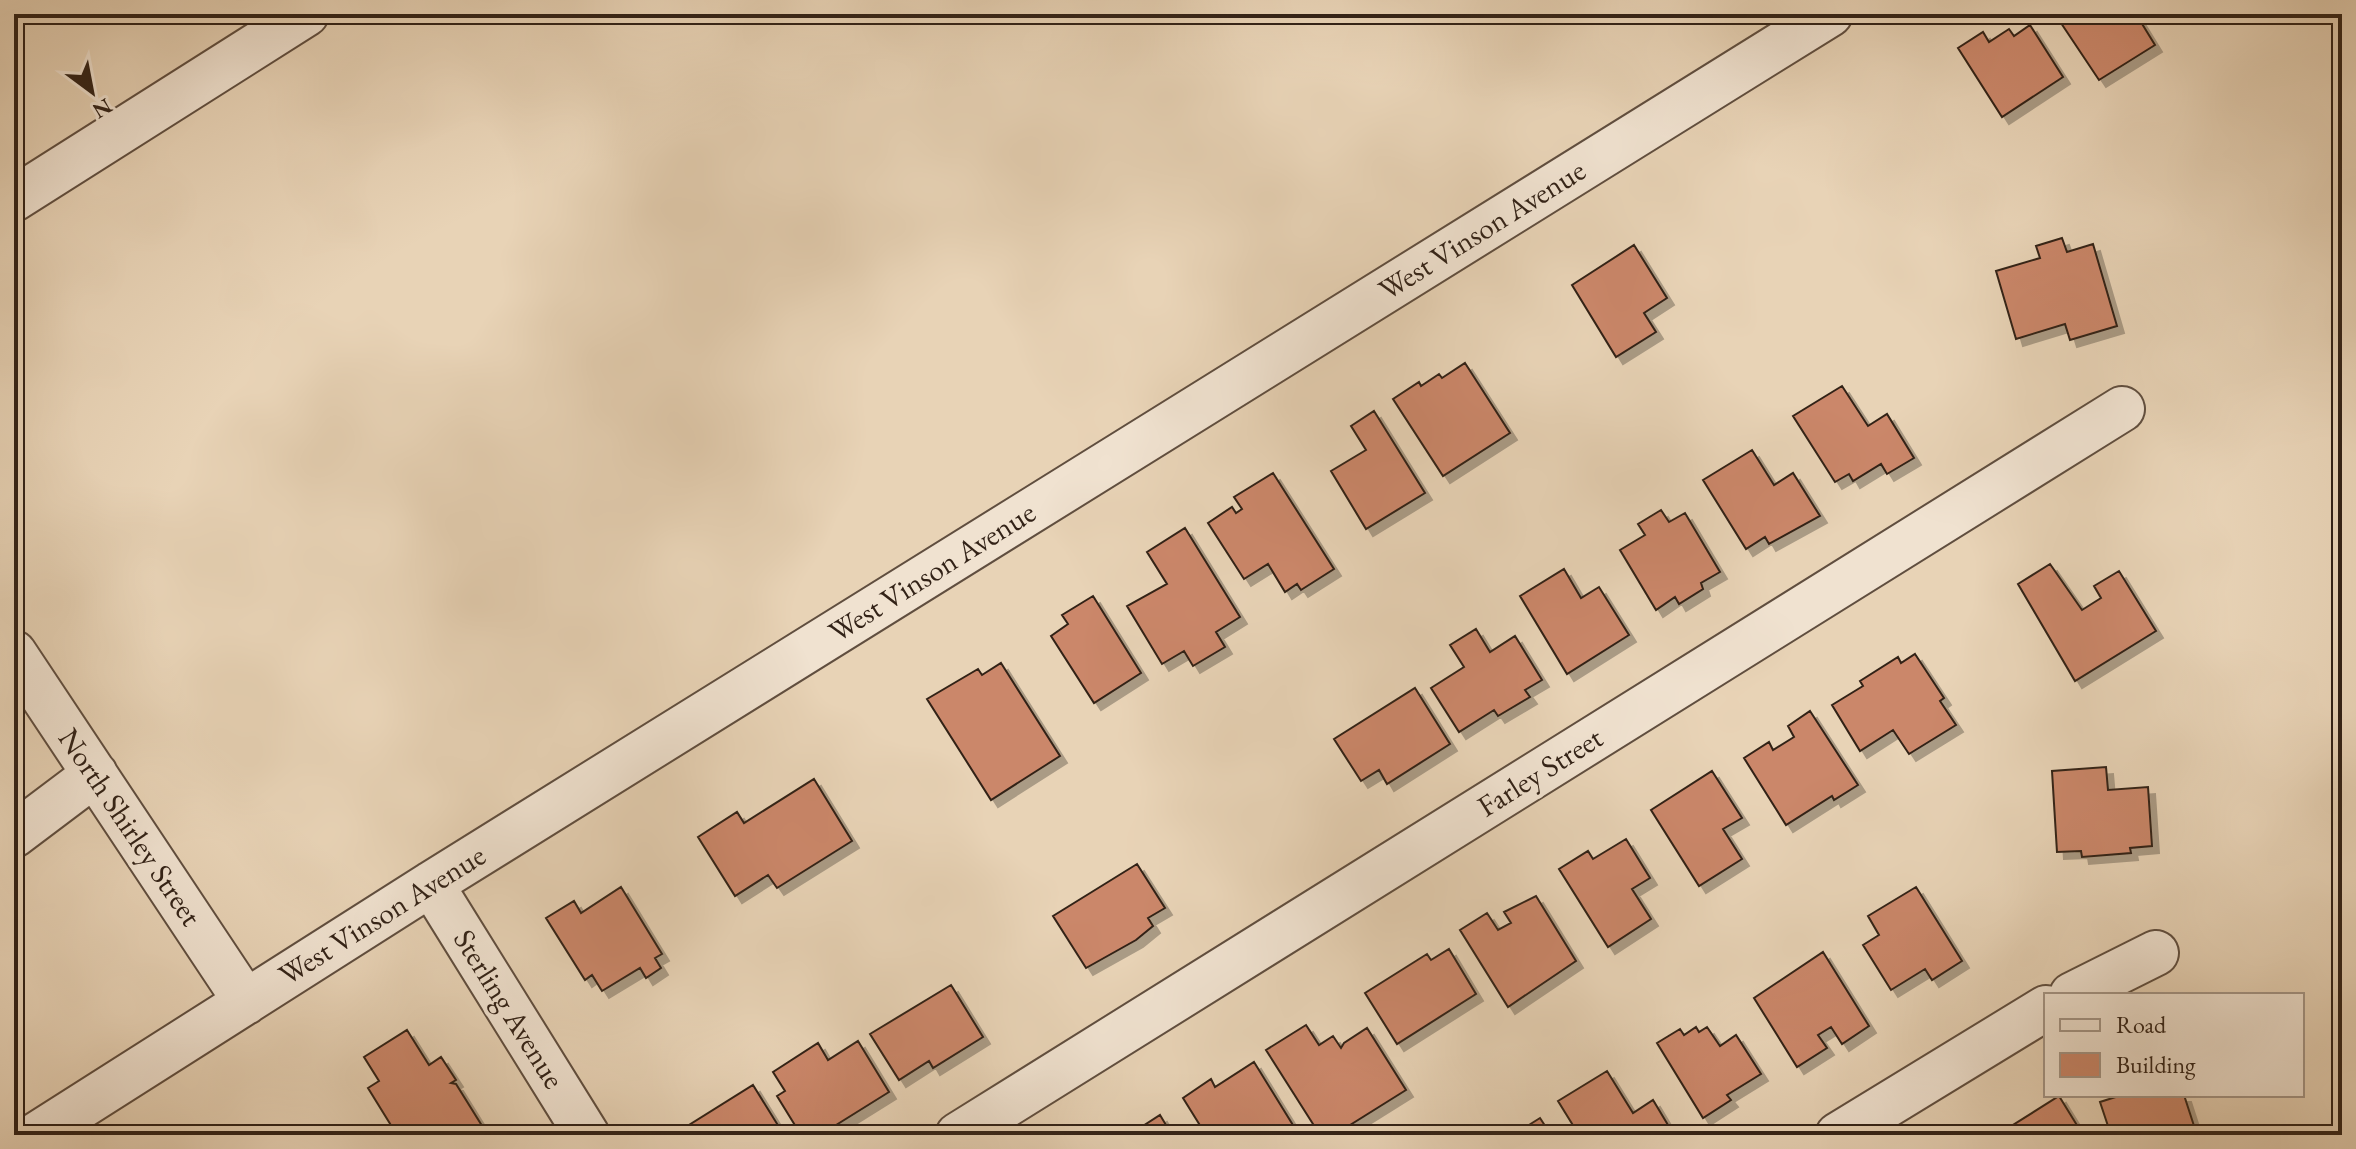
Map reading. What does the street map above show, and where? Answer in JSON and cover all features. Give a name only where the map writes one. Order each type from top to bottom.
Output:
[{"type":"street","points":[[14,199],[306,14]]},
{"type":"street","name":"West Vinson Avenue","points":[[36,1135],[431,884],[1830,14]]},
{"type":"street","name":"Farley Street","points":[[958,1135],[2122,409]]},
{"type":"street","name":"North Shirley Street","points":[[14,653],[246,1002]]},
{"type":"street","points":[[14,835],[95,774]]},
{"type":"street","name":"Sterling Avenue","points":[[431,884],[587,1135]]},
{"type":"street","points":[[2076,993],[2156,953]]},
{"type":"street","points":[[1838,1135],[2044,1009]]},
{"type":"building","points":[[2055,14],[2136,14],[2155,45],[2099,80]]},
{"type":"building","points":[[2030,25],[2063,77],[2002,117],[1958,48],[1983,32],[1989,42],[2009,29],[2014,36]]},
{"type":"building","points":[[2062,238],[2067,252],[2093,244],[2117,326],[2070,340],[2065,324],[2016,339],[1996,271],[2040,258],[2036,246]]},
{"type":"building","points":[[1634,245],[1667,298],[1644,313],[1656,332],[1616,357],[1572,285]]},
{"type":"building","points":[[1465,363],[1510,433],[1443,476],[1393,399],[1419,382],[1421,386],[1439,374],[1442,378]]},
{"type":"building","points":[[1842,386],[1868,426],[1887,414],[1914,458],[1887,474],[1881,464],[1853,481],[1849,474],[1835,482],[1793,416]]},
{"type":"building","points":[[1374,411],[1425,493],[1366,529],[1331,471],[1366,450],[1351,426]]},
{"type":"building","points":[[1752,450],[1774,485],[1793,473],[1820,516],[1769,544],[1765,537],[1746,549],[1703,480]]},
{"type":"building","points":[[1273,473],[1334,569],[1301,590],[1297,584],[1285,592],[1268,564],[1244,579],[1208,523],[1232,507],[1236,513],[1242,509],[1234,497]]},
{"type":"building","points":[[1661,510],[1669,522],[1685,513],[1720,572],[1701,583],[1703,589],[1679,604],[1675,597],[1656,610],[1620,550],[1645,535],[1638,524]]},
{"type":"building","points":[[1185,528],[1240,617],[1216,632],[1225,647],[1193,666],[1184,651],[1162,664],[1127,606],[1167,584],[1147,552]]},
{"type":"building","points":[[2050,564],[2082,610],[2101,598],[2094,586],[2119,571],[2156,631],[2075,681],[2018,584]]},
{"type":"building","points":[[1564,569],[1581,598],[1599,587],[1629,635],[1567,674],[1520,596]]},
{"type":"building","points":[[1093,596],[1141,673],[1094,703],[1051,636],[1068,624],[1062,615]]},
{"type":"building","points":[[1476,629],[1490,652],[1515,636],[1542,680],[1525,690],[1530,697],[1498,716],[1494,710],[1459,732],[1431,688],[1464,667],[1450,645]]},
{"type":"building","points":[[1915,654],[1944,698],[1940,701],[1956,725],[1909,754],[1893,730],[1860,751],[1832,705],[1863,686],[1860,681],[1898,657],[1901,663]]},
{"type":"building","points":[[1001,663],[1060,756],[991,800],[927,699],[978,669],[982,675]]},
{"type":"building","points":[[1415,688],[1450,744],[1387,784],[1379,770],[1361,781],[1334,739]]},
{"type":"building","points":[[1810,711],[1858,785],[1834,800],[1832,796],[1786,825],[1744,758],[1769,742],[1773,750],[1794,737],[1788,726]]},
{"type":"building","points":[[2106,767],[2108,790],[2148,787],[2152,846],[2130,848],[2131,853],[2082,857],[2081,851],[2057,852],[2052,771]]},
{"type":"building","points":[[1712,771],[1742,818],[1723,829],[1742,859],[1699,886],[1651,810]]},
{"type":"building","points":[[814,779],[852,841],[777,888],[768,875],[735,896],[698,837],[737,812],[744,823]]},
{"type":"building","points":[[1626,839],[1650,878],[1632,889],[1651,919],[1608,947],[1559,869],[1588,851],[1593,859]]},
{"type":"building","points":[[1137,864],[1165,908],[1148,918],[1153,926],[1136,940],[1086,968],[1053,916]]},
{"type":"building","points":[[621,887],[662,954],[655,958],[661,968],[646,978],[640,968],[602,991],[592,975],[585,980],[546,918],[574,901],[581,913]]},
{"type":"building","points":[[1916,887],[1962,961],[1932,980],[1925,969],[1891,990],[1863,945],[1879,935],[1868,916]]},
{"type":"building","points":[[1536,896],[1576,961],[1508,1007],[1460,930],[1487,913],[1498,930],[1511,923],[1504,912]]},
{"type":"building","points":[[1449,949],[1476,994],[1397,1044],[1365,993],[1427,954],[1431,960]]},
{"type":"building","points":[[1823,952],[1869,1026],[1842,1044],[1831,1027],[1818,1035],[1827,1048],[1797,1067],[1754,998]]},
{"type":"building","points":[[951,985],[983,1037],[933,1068],[929,1061],[899,1080],[870,1034]]},
{"type":"building","points":[[1306,1025],[1319,1045],[1333,1036],[1341,1048],[1367,1028],[1406,1090],[1334,1135],[1320,1135],[1266,1050]]},
{"type":"building","points":[[1696,1027],[1699,1032],[1707,1027],[1720,1046],[1736,1035],[1761,1074],[1727,1095],[1731,1100],[1703,1118],[1657,1043],[1680,1029],[1684,1035]]},
{"type":"building","points":[[407,1030],[429,1065],[441,1057],[456,1080],[451,1083],[456,1084],[484,1129],[474,1135],[397,1135],[368,1088],[379,1081],[364,1057]]},
{"type":"building","points":[[858,1041],[889,1092],[820,1135],[801,1135],[777,1096],[785,1091],[773,1072],[818,1043],[828,1060]]},
{"type":"building","points":[[1254,1062],[1296,1130],[1288,1135],[1206,1135],[1183,1098],[1211,1079],[1215,1087]]},
{"type":"building","points":[[1607,1071],[1633,1113],[1653,1100],[1674,1135],[1579,1135],[1558,1101]]},
{"type":"building","points":[[753,1085],[784,1135],[673,1135]]},
{"type":"building","points":[[2060,1097],[2083,1135],[1997,1135]]},
{"type":"building","points":[[2116,1097],[2185,1097],[2196,1132],[2111,1135],[2100,1102]]},
{"type":"building","points":[[1160,1115],[1172,1135],[1129,1135]]},
{"type":"building","points":[[1540,1118],[1551,1135],[1513,1135]]}]
